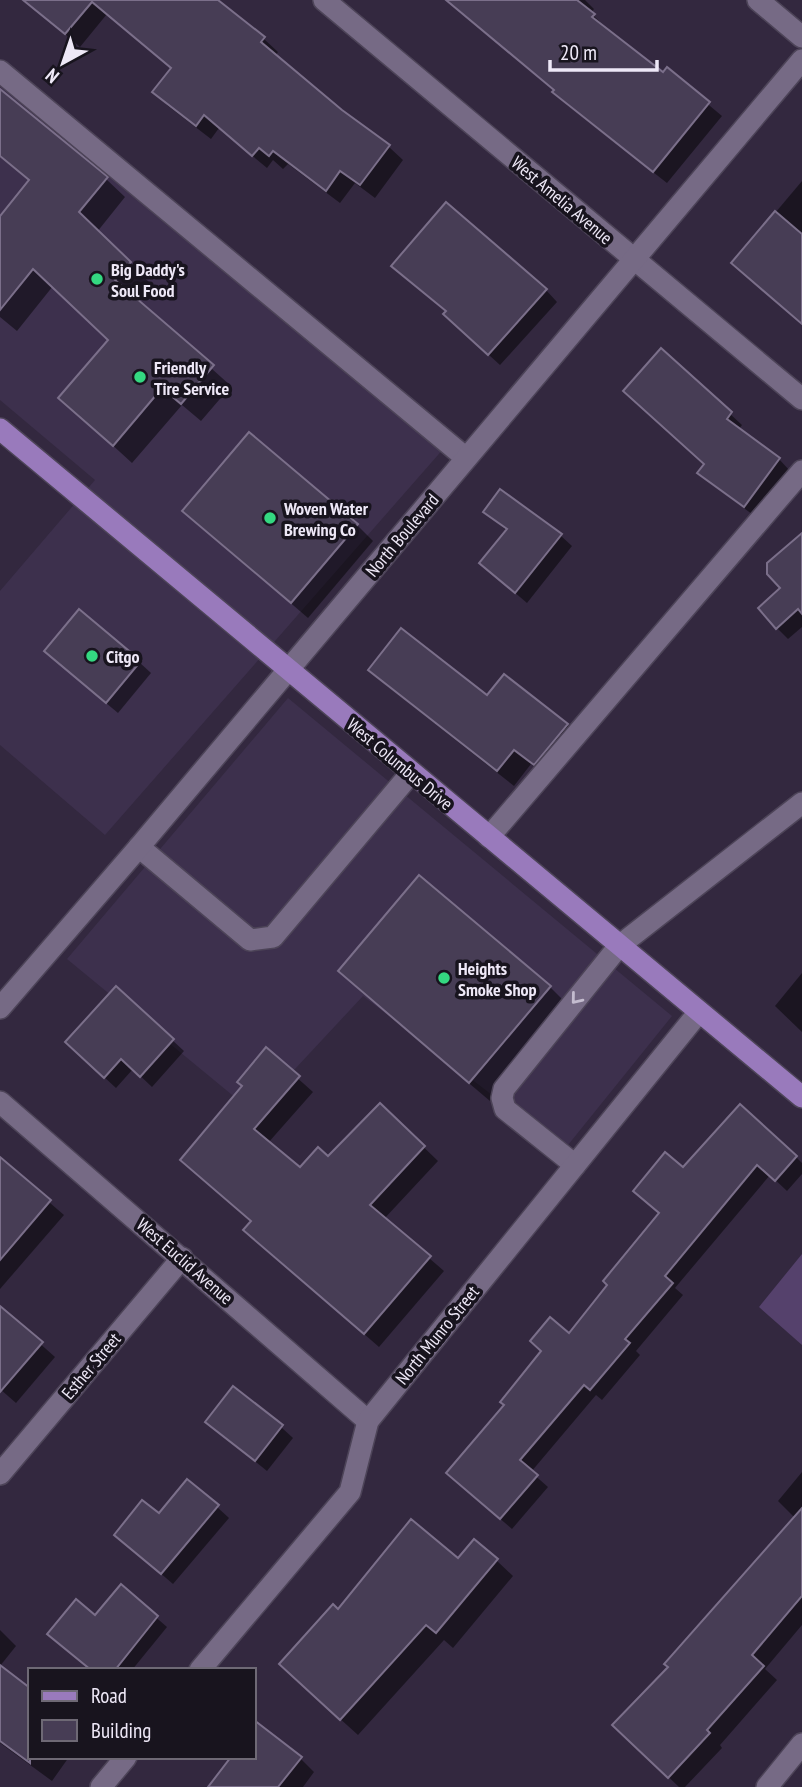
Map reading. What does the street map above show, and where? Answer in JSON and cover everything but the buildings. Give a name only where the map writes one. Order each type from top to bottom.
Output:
[{"type":"main road","name":"West Columbus Drive","points":[[0,429],[802,1097]]},
{"type":"street","name":"West Amelia Avenue","points":[[324,0],[802,398]]},
{"type":"street","points":[[758,0],[802,37]]},
{"type":"street","name":"North Boulevard","points":[[0,1008],[139,847],[802,60]]},
{"type":"street","points":[[0,71],[467,458]]},
{"type":"street","points":[[489,837],[802,471]]},
{"type":"street","points":[[139,847],[250,940],[273,937],[411,773]]},
{"type":"street","points":[[575,1165],[505,1109],[502,1098],[510,1081],[620,946],[802,803]]},
{"type":"street","name":"North Munro Street","points":[[202,1668],[350,1493],[368,1420],[699,1012]]},
{"type":"street","name":"West Euclid Avenue","points":[[0,1102],[368,1420]]},
{"type":"street","name":"Esther Street","points":[[0,1474],[182,1258]]},
{"type":"street","points":[[766,1787],[802,1744]]},
{"type":"street","points":[[101,1787],[124,1759]]},
{"type":"shaded area","points":[[0,82],[114,176],[112,179],[116,175],[445,447],[105,835],[0,745],[0,591],[95,480],[0,400]]},
{"type":"shaded area","points":[[288,698],[672,1016],[564,1150],[363,996],[254,1113],[67,959]]},
{"type":"shaded area","points":[[802,1254],[802,1345],[759,1307]]},
{"type":"place","name":"Big Daddy's Soul Food","points":[[97,279]]},
{"type":"place","name":"Friendly Tire Service","points":[[140,377]]},
{"type":"place","name":"Woven Water Brewing Co","points":[[270,518]]},
{"type":"place","name":"Citgo","points":[[92,656]]},
{"type":"place","name":"Heights Smoke Shop","points":[[444,978]]}]
